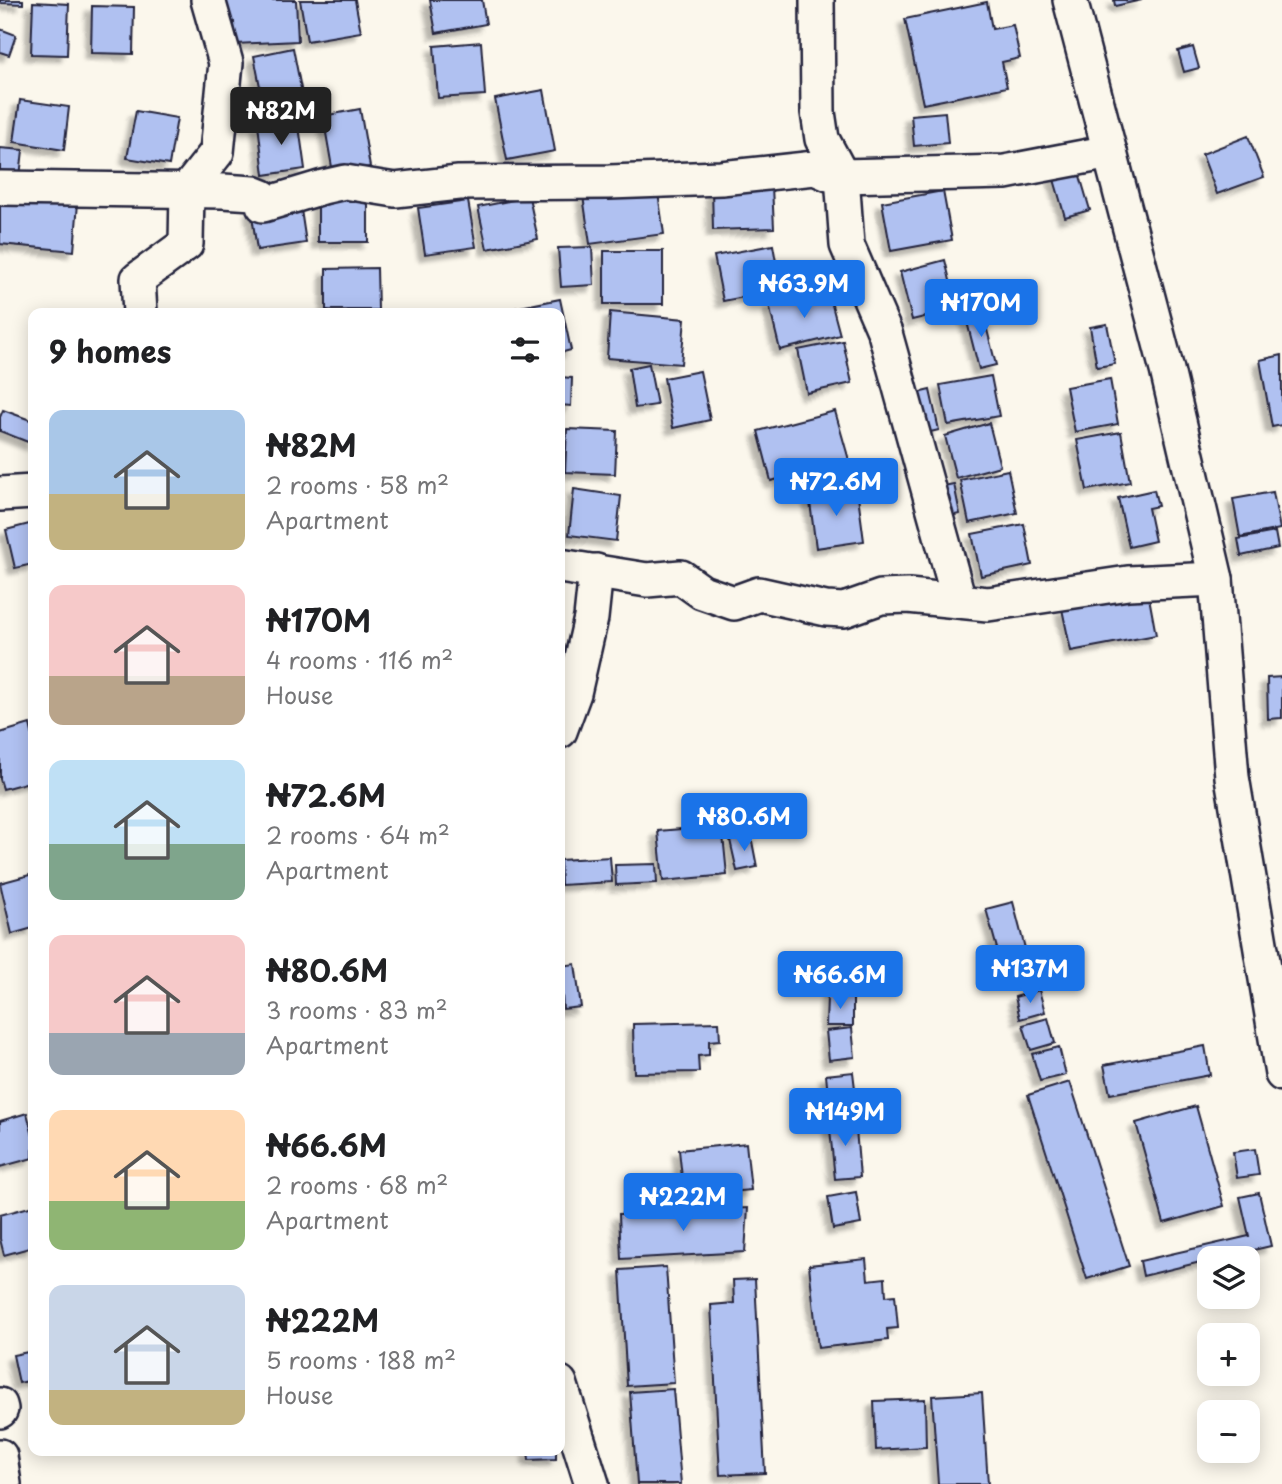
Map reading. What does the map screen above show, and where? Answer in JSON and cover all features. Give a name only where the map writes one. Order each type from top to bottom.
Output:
[{"type":"street","points":[[140,308],[138,279],[186,244],[187,190],[216,152],[226,63],[208,0]]},
{"type":"street","points":[[817,0],[819,121],[822,139],[842,176],[848,245],[886,333],[959,600]]},
{"type":"street","points":[[1070,0],[1167,370],[1216,579],[1232,777],[1282,1074]]},
{"type":"street","points":[[0,188],[253,193],[263,197],[263,205],[345,183],[395,190],[459,183],[722,178],[815,168],[842,176],[1005,172],[1110,152]]},
{"type":"street","points":[[0,494],[28,492]]},
{"type":"street","points":[[565,567],[648,580],[681,577],[702,592],[734,603],[759,594],[826,609],[844,610],[881,597],[908,596],[988,604],[1128,583],[1216,579]]},
{"type":"street","points":[[565,717],[574,693],[588,631],[596,571]]},
{"type":"street","points":[[565,1399],[592,1484]]},
{"type":"street","points":[[0,1405],[0,1411]]},
{"type":"street","points":[[0,1456],[4,1484]]},
{"type":"building","points":[[0,0],[23,0],[23,4],[0,3]]},
{"type":"building","points":[[224,0],[296,0],[298,41],[235,44],[234,22],[225,22]]},
{"type":"building","points":[[300,0],[355,0],[361,32],[307,41]]},
{"type":"building","points":[[430,0],[482,0],[486,24],[436,33]]},
{"type":"building","points":[[1114,0],[1142,0],[1115,6]]},
{"type":"building","points":[[33,2],[69,4],[67,55],[31,54]]},
{"type":"building","points":[[987,2],[992,29],[1013,25],[1020,58],[1002,62],[1007,87],[923,104],[905,19]]},
{"type":"building","points":[[92,6],[134,7],[133,54],[91,53]]},
{"type":"building","points":[[0,29],[16,35],[9,55],[0,52]]},
{"type":"building","points":[[481,42],[485,95],[438,98],[434,46]]},
{"type":"building","points":[[1193,47],[1199,68],[1184,72],[1178,51]]},
{"type":"building","points":[[293,48],[304,104],[265,112],[254,56]]},
{"type":"building","points":[[544,90],[555,151],[507,160],[495,99]]},
{"type":"building","points":[[20,100],[69,107],[64,150],[14,142]]},
{"type":"building","points":[[360,109],[370,167],[333,173],[323,116]]},
{"type":"building","points":[[136,111],[177,118],[169,165],[127,158]]},
{"type":"building","points":[[945,112],[948,143],[914,146],[911,115]]},
{"type":"building","points":[[298,119],[305,169],[264,175],[258,124]]},
{"type":"building","points":[[1248,136],[1264,177],[1217,194],[1202,154]]},
{"type":"building","points":[[0,148],[23,150],[19,186],[0,185]]},
{"type":"building","points":[[1078,169],[1090,210],[1065,217],[1053,176]]},
{"type":"building","points":[[657,186],[664,234],[590,244],[583,196]]},
{"type":"building","points":[[772,186],[774,228],[713,230],[712,187]]},
{"type":"building","points":[[943,191],[952,240],[891,251],[882,202]]},
{"type":"building","points":[[0,195],[78,203],[74,251],[0,244]]},
{"type":"building","points":[[529,197],[538,239],[487,249],[478,207]]},
{"type":"building","points":[[318,199],[368,199],[368,242],[318,242]]},
{"type":"building","points":[[468,201],[476,247],[425,254],[418,208]]},
{"type":"building","points":[[300,203],[306,243],[257,250],[251,209]]},
{"type":"building","points":[[773,245],[781,290],[723,301],[714,256]]},
{"type":"building","points":[[592,247],[594,285],[561,287],[558,248]]},
{"type":"building","points":[[604,251],[663,251],[663,304],[604,304]]},
{"type":"building","points":[[945,260],[957,309],[912,320],[900,272]]},
{"type":"building","points":[[377,268],[378,308],[326,308],[326,269]]},
{"type":"building","points":[[828,290],[840,335],[780,350],[769,305]]},
{"type":"building","points":[[560,299],[562,308],[516,308]]},
{"type":"building","points":[[982,310],[996,365],[979,369],[965,314]]},
{"type":"building","points":[[610,312],[685,319],[681,364],[607,358]]},
{"type":"building","points":[[565,322],[571,350],[565,352]]},
{"type":"building","points":[[1107,324],[1115,364],[1097,367],[1090,327]]},
{"type":"building","points":[[843,341],[852,383],[807,393],[798,350]]},
{"type":"building","points":[[1282,355],[1282,425],[1272,427],[1260,360]]},
{"type":"building","points":[[649,364],[657,405],[635,408],[629,368]]},
{"type":"building","points":[[700,371],[710,420],[673,428],[664,378]]},
{"type":"building","points":[[991,376],[999,416],[948,425],[940,385]]},
{"type":"building","points":[[565,377],[572,378],[571,406],[565,405]]},
{"type":"building","points":[[1110,379],[1118,424],[1075,432],[1066,387]]},
{"type":"building","points":[[930,390],[939,430],[917,435],[909,395]]},
{"type":"building","points":[[3,410],[28,419],[28,442],[0,431]]},
{"type":"building","points":[[835,411],[849,460],[771,481],[758,431]]},
{"type":"building","points":[[989,423],[1000,466],[956,478],[945,436]]},
{"type":"building","points":[[567,429],[617,431],[615,474],[565,472]]},
{"type":"building","points":[[1121,432],[1130,482],[1087,490],[1077,440]]},
{"type":"building","points":[[1008,470],[1017,513],[969,523],[960,480]]},
{"type":"building","points":[[954,484],[960,514],[944,517],[938,487]]},
{"type":"building","points":[[857,488],[864,541],[816,548],[809,495]]},
{"type":"building","points":[[574,489],[621,496],[616,541],[569,535]]},
{"type":"building","points":[[1154,490],[1158,506],[1148,508],[1155,541],[1129,547],[1118,498]]},
{"type":"building","points":[[1273,492],[1280,529],[1240,537],[1233,499]]},
{"type":"building","points":[[28,524],[28,565],[15,568],[6,530]]},
{"type":"building","points":[[1024,524],[1032,565],[981,576],[972,534]]},
{"type":"building","points":[[1275,532],[1278,548],[1241,556],[1238,539]]},
{"type":"building","points":[[1148,592],[1156,635],[1071,651],[1062,609]]},
{"type":"building","points":[[1282,677],[1282,718],[1268,719],[1267,678]]},
{"type":"building","points":[[28,725],[28,782],[3,789],[0,779],[0,733]]},
{"type":"building","points":[[717,826],[718,836],[723,835],[727,875],[663,881],[658,831]]},
{"type":"building","points":[[751,836],[757,867],[737,871],[730,840]]},
{"type":"building","points":[[610,857],[612,882],[565,885],[565,860]]},
{"type":"building","points":[[656,864],[657,883],[616,885],[615,865]]},
{"type":"building","points":[[28,875],[28,929],[12,934],[0,883]]},
{"type":"building","points":[[1013,902],[1027,956],[1001,963],[986,909]]},
{"type":"building","points":[[828,963],[853,963],[853,993],[828,993]]},
{"type":"building","points":[[575,964],[581,1007],[565,1009],[565,965]]},
{"type":"building","points":[[1039,990],[1045,1012],[1020,1019],[1015,997]]},
{"type":"building","points":[[827,996],[853,996],[853,1026],[826,1026]]},
{"type":"building","points":[[1048,1018],[1055,1043],[1031,1050],[1023,1025]]},
{"type":"building","points":[[719,1022],[720,1040],[709,1041],[709,1055],[698,1056],[699,1072],[634,1073],[633,1024]]},
{"type":"building","points":[[852,1028],[855,1057],[829,1060],[826,1031]]},
{"type":"building","points":[[1205,1046],[1210,1075],[1110,1094],[1104,1065]]},
{"type":"building","points":[[1059,1047],[1066,1075],[1040,1081],[1032,1054]]},
{"type":"building","points":[[853,1072],[858,1113],[830,1116],[826,1075]]},
{"type":"building","points":[[1070,1082],[1129,1266],[1087,1279],[1028,1095]]},
{"type":"building","points":[[1196,1106],[1224,1206],[1164,1223],[1136,1123]]},
{"type":"building","points":[[27,1113],[28,1159],[0,1167],[0,1121]]},
{"type":"building","points":[[855,1117],[860,1177],[835,1179],[829,1120]]},
{"type":"building","points":[[746,1143],[751,1190],[684,1196],[679,1150]]},
{"type":"building","points":[[1255,1149],[1259,1175],[1237,1178],[1233,1152]]},
{"type":"building","points":[[856,1192],[861,1224],[833,1229],[828,1197]]},
{"type":"building","points":[[1259,1193],[1271,1246],[1260,1248],[1260,1246],[1205,1246],[1249,1236],[1240,1197]]},
{"type":"building","points":[[28,1207],[28,1248],[4,1255],[0,1239],[0,1215]]},
{"type":"building","points":[[748,1208],[745,1252],[621,1259],[619,1214]]},
{"type":"building","points":[[1197,1248],[1197,1263],[1143,1276],[1140,1261]]},
{"type":"building","points":[[866,1259],[868,1280],[885,1278],[886,1296],[895,1295],[898,1328],[887,1329],[888,1340],[818,1348],[809,1265]]},
{"type":"building","points":[[666,1267],[674,1383],[627,1386],[620,1270]]},
{"type":"building","points":[[755,1279],[765,1473],[720,1475],[711,1305],[734,1303],[733,1280]]},
{"type":"building","points":[[28,1352],[28,1381],[19,1383],[13,1355]]},
{"type":"building","points":[[673,1389],[681,1484],[637,1484],[630,1392]]},
{"type":"building","points":[[982,1393],[988,1484],[938,1484],[932,1396]]},
{"type":"building","points":[[925,1399],[926,1447],[876,1450],[874,1401]]},
{"type":"building","points":[[529,1456],[556,1456],[556,1459],[529,1460]]}]
